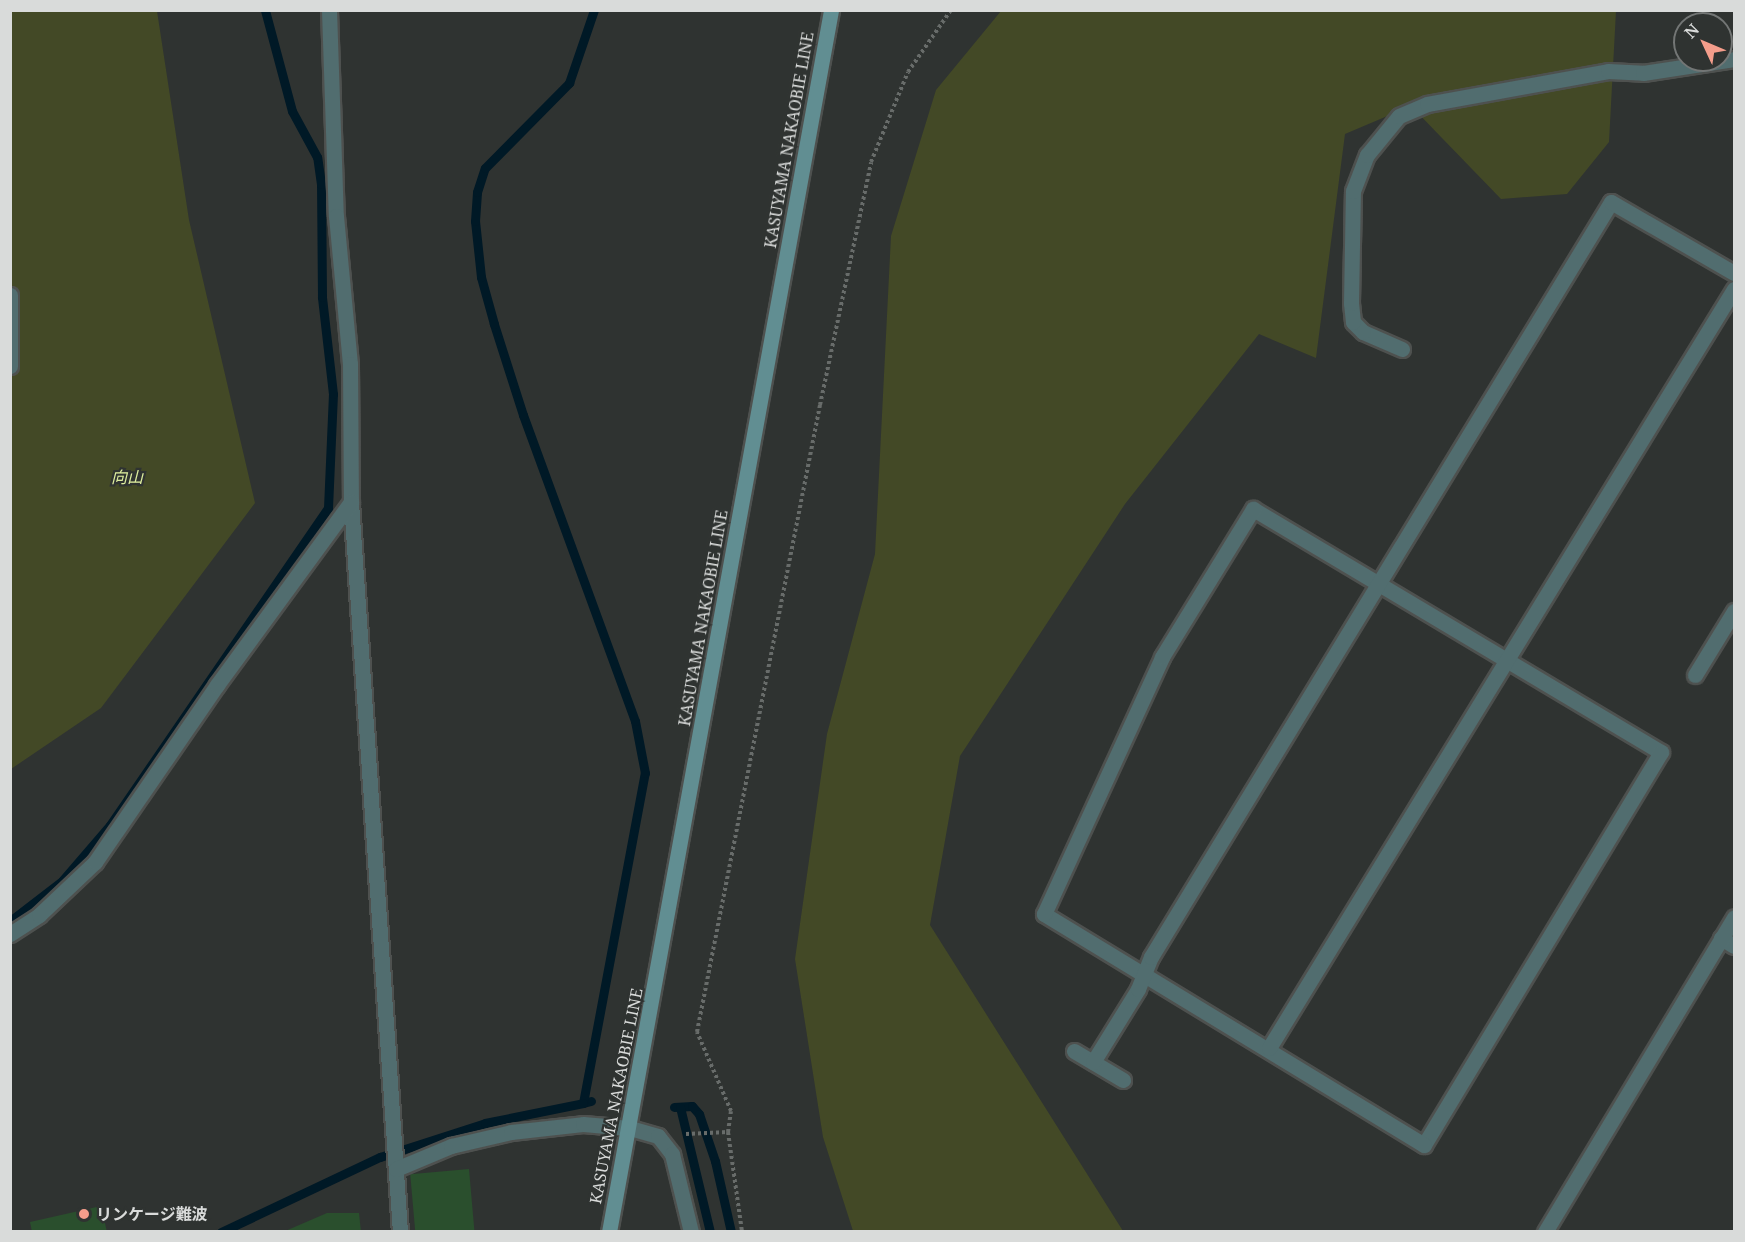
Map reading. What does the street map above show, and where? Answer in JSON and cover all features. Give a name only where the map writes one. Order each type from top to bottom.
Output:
[{"type":"main road","name":"KASUYAMA NAKAOBIE LINE","points":[[609,1232],[630,1128],[831,10]]},
{"type":"street","points":[[329,10],[336,216],[350,364],[351,502],[400,1232]]},
{"type":"street","points":[[1402,350],[1363,332],[1353,322],[1351,303],[1353,191],[1367,154],[1399,116],[1427,104],[1608,71],[1642,74],[1734,59]]},
{"type":"street","points":[[1093,1062],[1378,582],[1611,201],[1734,273]]},
{"type":"street","points":[[1269,1048],[1734,289]]},
{"type":"street","points":[[10,295],[10,366]]},
{"type":"street","points":[[10,934],[63,895],[94,862],[217,685],[351,502]]},
{"type":"street","points":[[1253,509],[1378,582],[1661,752],[1424,1145],[1269,1048],[1044,914],[1162,657],[1253,509]]},
{"type":"street","points":[[1695,675],[1734,611]]},
{"type":"street","points":[[1545,1232],[1728,942],[1734,917]]},
{"type":"street","points":[[1074,1051],[1123,1080]]},
{"type":"street","points":[[395,1164],[451,1146],[512,1132],[583,1124],[630,1128],[658,1137],[672,1154],[691,1232]]},
{"type":"path","points":[[742,1232],[728,1132],[731,1111],[697,1032],[820,405],[871,162],[908,72],[951,10]]},
{"type":"path","points":[[677,1135],[728,1132]]},
{"type":"green space","name":"向山","points":[[11,11],[157,11],[189,220],[255,503],[101,708],[11,769]]},
{"type":"green space","points":[[1001,11],[1616,11],[1609,142],[1567,194],[1501,199],[1411,106],[1345,134],[1316,358],[1259,334],[1125,504],[960,756],[930,925],[1123,1231],[853,1231],[823,1137],[795,959],[827,734],[875,554],[891,236],[936,90]]},
{"type":"building","points":[[469,1169],[474,1232],[415,1232],[410,1174]]},
{"type":"building","name":"リンケージ難波","points":[[101,1206],[107,1232],[32,1232],[30,1222]]},
{"type":"building","points":[[327,1213],[359,1213],[361,1232],[283,1232]]},
{"type":"waterway","points":[[10,921],[62,881],[110,825],[328,508],[333,394],[322,297],[321,184],[317,157],[292,111],[265,10]]},
{"type":"waterway","points":[[591,1101],[583,1103],[645,773],[635,721],[523,415],[494,324],[481,277],[475,221],[477,192],[485,168],[569,83],[594,10]]},
{"type":"waterway","points":[[221,1232],[380,1157],[485,1123],[583,1103]]},
{"type":"waterway","points":[[674,1107],[692,1106],[699,1114],[715,1161],[731,1232]]},
{"type":"waterway","points":[[680,1107],[710,1232]]},
{"type":"place","name":"リンケージ難波","points":[[84,1214]]}]
